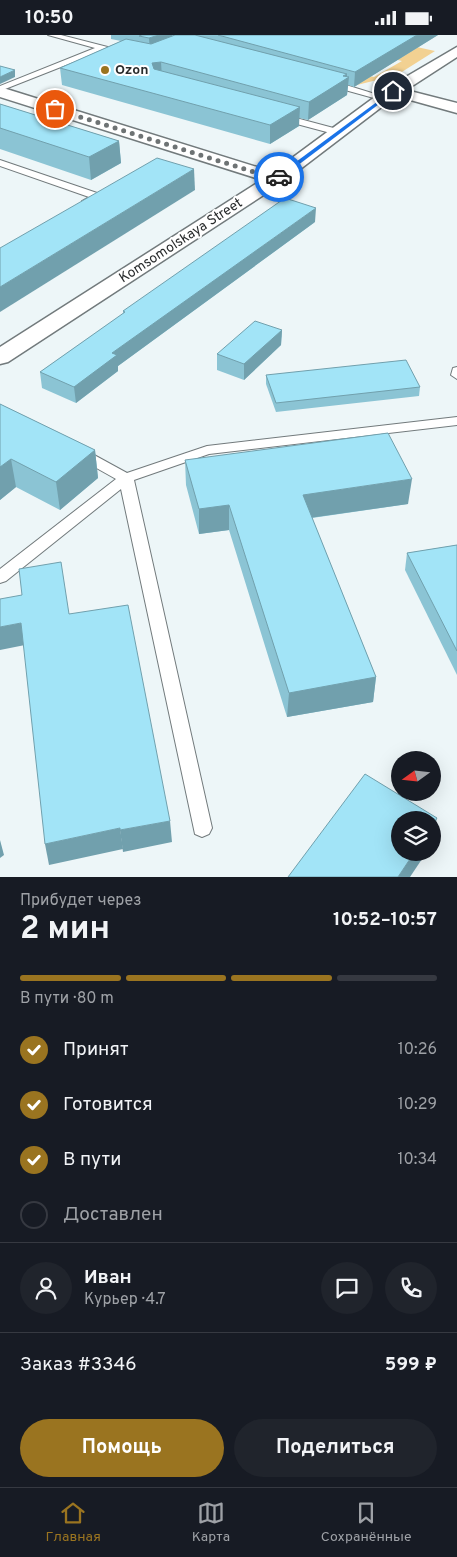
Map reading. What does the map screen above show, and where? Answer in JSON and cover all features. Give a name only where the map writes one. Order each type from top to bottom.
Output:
[{"type":"street","name":"Komsomolskaya Street","points":[[0,357],[276,179],[389,95],[457,51]]},
{"type":"street","points":[[0,90],[276,179]]},
{"type":"street","points":[[389,95],[457,108]]},
{"type":"lane","points":[[52,35],[132,53]]},
{"type":"lane","points":[[0,90],[103,48]]},
{"type":"lane","points":[[318,80],[389,95]]},
{"type":"lane","points":[[272,114],[338,133]]},
{"type":"lane","points":[[0,163],[97,196],[72,210]]},
{"type":"lane","points":[[0,577],[126,478],[207,450],[457,421]]},
{"type":"lane","points":[[67,447],[126,478]]},
{"type":"lane","points":[[126,478],[202,828]]},
{"type":"shaded area","points":[[325,35],[362,35],[435,51],[397,75],[353,86],[260,51],[374,77],[402,61],[348,48]]},
{"type":"building","points":[[159,35],[149,38],[139,36]]},
{"type":"building","points":[[175,35],[195,35],[347,74],[343,76],[349,77],[309,102],[161,62],[152,63],[154,69],[300,107],[270,125],[60,68],[126,39],[151,44]]},
{"type":"building","points":[[218,35],[417,35],[355,72]]},
{"type":"building","points":[[0,66],[15,70],[0,77]]},
{"type":"building","points":[[0,104],[119,141],[89,157],[0,128]]},
{"type":"building","points":[[157,158],[194,169],[0,287],[0,248]]},
{"type":"building","points":[[285,198],[316,208],[112,353],[117,355],[74,387],[40,372],[125,312],[123,311]]},
{"type":"building","points":[[255,321],[282,330],[244,364],[217,354]]},
{"type":"building","points":[[406,360],[420,387],[276,403],[266,375]]},
{"type":"building","points":[[0,404],[95,450],[56,482],[11,459],[0,467]]},
{"type":"building","points":[[388,433],[412,479],[303,495],[376,677],[289,693],[229,505],[199,509],[185,460]]},
{"type":"building","points":[[457,545],[457,651],[407,553]]},
{"type":"building","points":[[61,562],[69,614],[128,605],[170,821],[120,830],[120,828],[45,844],[21,623],[0,627],[0,599],[22,595],[19,569]]},
{"type":"building","points":[[365,774],[391,790],[391,801],[409,801],[426,811],[391,811],[391,861],[409,861],[398,877],[288,877]]},
{"type":"way so far","points":[[55,109],[276,179],[279,177]]},
{"type":"place","name":"Ozon","points":[[105,70]]},
{"type":"route","points":[[279,177],[393,91]]}]
